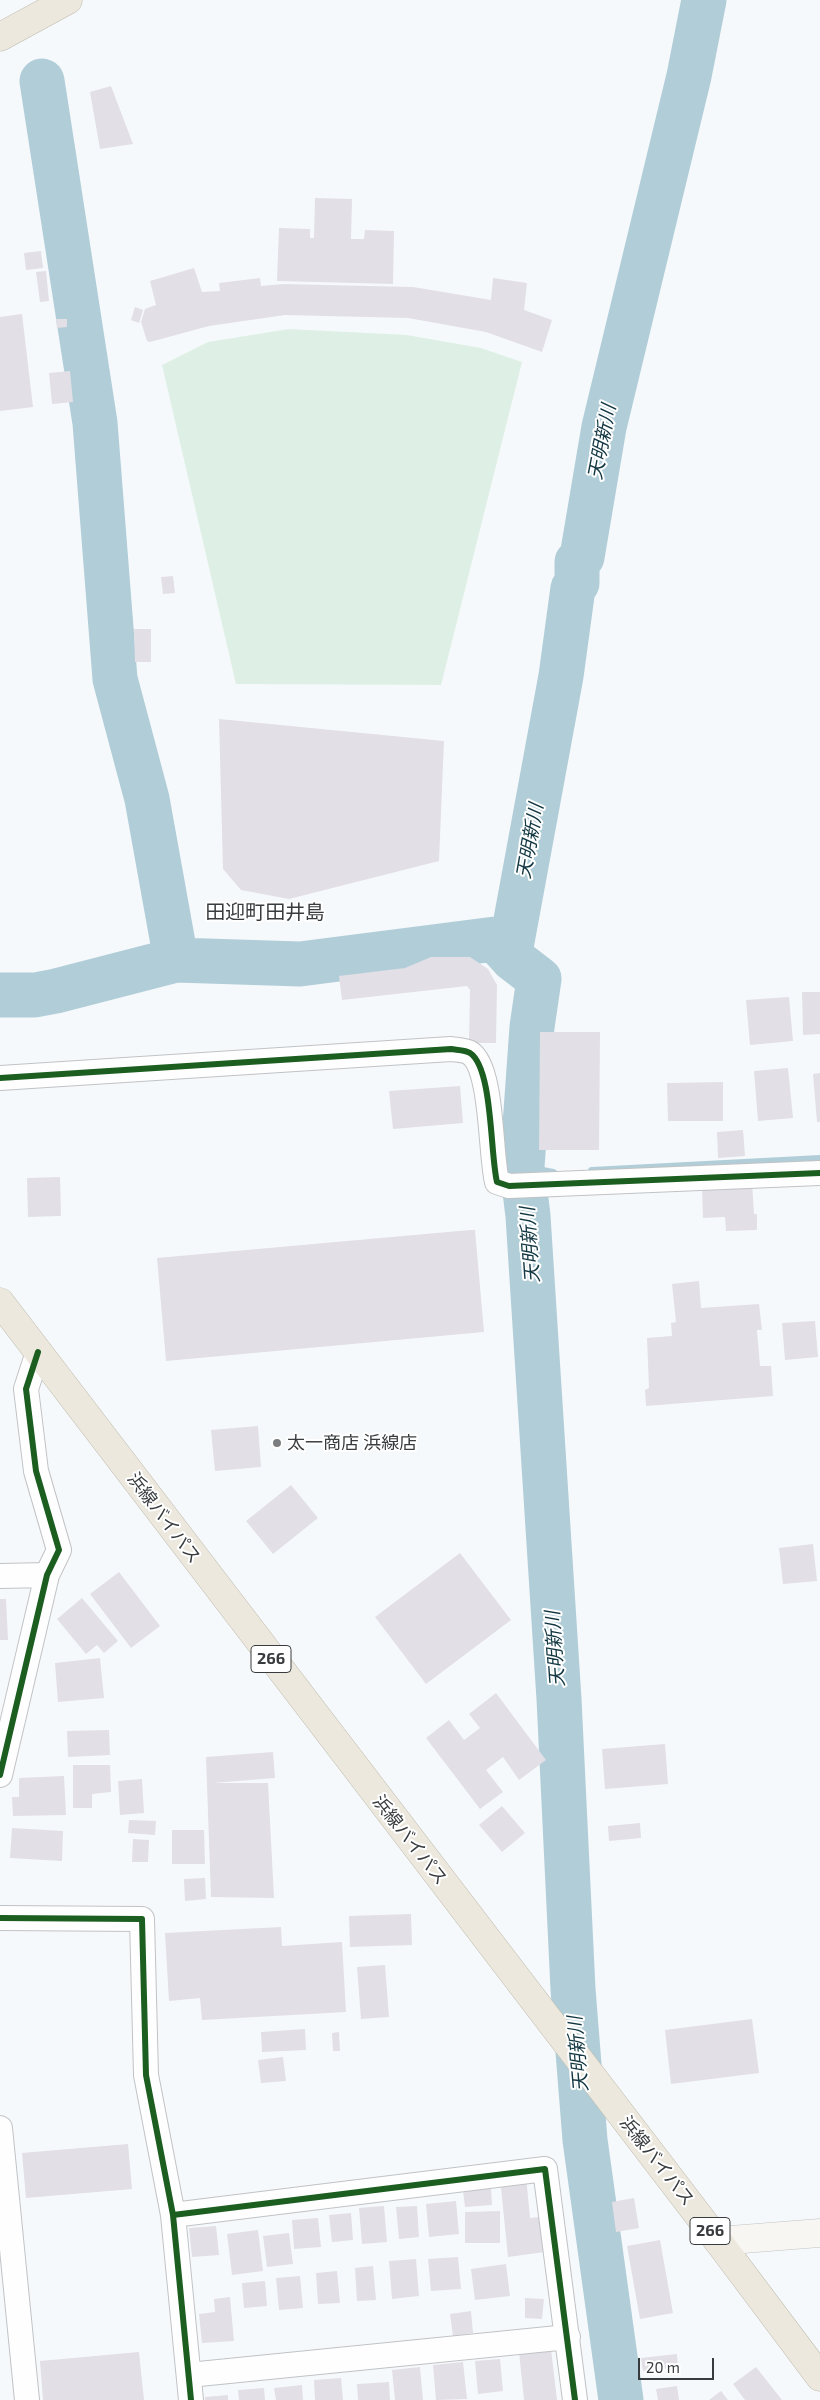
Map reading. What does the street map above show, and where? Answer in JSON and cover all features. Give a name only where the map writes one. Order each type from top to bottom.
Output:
[{"type":"highway","points":[[0,37],[68,0]]},
{"type":"highway","name":"浜線バイパス","points":[[0,1302],[820,2377]]},
{"type":"main road","points":[[718,2241],[820,2233]]},
{"type":"street","points":[[0,1078],[451,1049],[470,1053],[480,1065],[487,1092],[493,1167],[497,1182],[509,1186],[536,1186],[820,1173]]},
{"type":"street","points":[[0,1775],[47,1575],[59,1550],[36,1472],[26,1389],[38,1352]]},
{"type":"street","points":[[0,1576],[47,1575]]},
{"type":"street","points":[[0,1918],[142,1919],[146,2075],[173,2214],[191,2400]]},
{"type":"street","points":[[0,2128],[27,2400]]},
{"type":"street","points":[[173,2214],[545,2169],[575,2400]]},
{"type":"street","points":[[189,2376],[568,2337]]},
{"type":"green space","points":[[289,329],[407,335],[481,348],[522,362],[441,685],[236,684],[162,365],[208,342]]},
{"type":"building","points":[[111,86],[133,144],[100,149],[90,92]]},
{"type":"building","points":[[315,198],[352,199],[351,239],[364,239],[365,230],[394,231],[393,284],[277,281],[279,228],[310,229],[310,238],[314,238]]},
{"type":"building","points":[[41,251],[43,268],[26,270],[24,253]]},
{"type":"building","points":[[194,268],[202,292],[220,291],[219,283],[260,278],[261,286],[283,284],[413,287],[491,300],[493,278],[527,283],[524,310],[552,320],[542,352],[486,332],[408,318],[285,315],[209,326],[150,342],[147,341],[141,322],[145,309],[156,305],[150,281]]},
{"type":"building","points":[[46,271],[49,301],[40,302],[36,272]]},
{"type":"building","points":[[135,307],[143,310],[139,323],[131,320]]},
{"type":"building","points":[[22,314],[33,407],[0,411],[0,317]]},
{"type":"building","points":[[56,319],[67,319],[67,327],[57,328]]},
{"type":"building","points":[[70,371],[73,402],[52,404],[49,373]]},
{"type":"building","points":[[173,576],[175,593],[163,594],[161,577]]},
{"type":"building","points":[[134,629],[151,629],[151,662],[135,662]]},
{"type":"building","points":[[219,719],[444,741],[439,861],[289,899],[241,890],[223,869]]},
{"type":"building","points":[[431,957],[470,957],[488,969],[497,985],[496,1043],[469,1043],[470,990],[467,986],[342,1000],[339,976],[405,968]]},
{"type":"building","points":[[802,992],[820,992],[820,1034],[803,1035]]},
{"type":"building","points":[[789,997],[793,1041],[750,1045],[746,1000]]},
{"type":"building","points":[[540,1032],[600,1032],[599,1150],[539,1150]]},
{"type":"building","points":[[788,1068],[793,1118],[758,1121],[754,1071]]},
{"type":"building","points":[[820,1073],[820,1122],[817,1122],[813,1074]]},
{"type":"building","points":[[723,1082],[723,1121],[668,1121],[667,1083]]},
{"type":"building","points":[[460,1086],[463,1123],[393,1129],[389,1091]]},
{"type":"building","points":[[743,1130],[745,1156],[718,1158],[717,1132]]},
{"type":"building","points":[[60,1177],[61,1216],[28,1217],[27,1178]]},
{"type":"building","points":[[752,1182],[754,1214],[757,1214],[757,1230],[726,1231],[725,1217],[703,1218],[702,1188]]},
{"type":"building","points":[[475,1230],[484,1332],[166,1361],[157,1258]]},
{"type":"building","points":[[699,1281],[701,1308],[759,1304],[762,1330],[757,1330],[760,1366],[771,1366],[773,1396],[646,1406],[645,1390],[649,1388],[647,1338],[672,1336],[671,1323],[676,1322],[672,1284]]},
{"type":"building","points":[[815,1321],[818,1357],[785,1360],[782,1323]]},
{"type":"building","points":[[258,1426],[261,1467],[215,1471],[211,1430]]},
{"type":"building","points":[[291,1485],[318,1518],[273,1554],[246,1521]]},
{"type":"building","points":[[813,1544],[817,1581],[783,1584],[779,1548]]},
{"type":"building","points":[[460,1553],[511,1620],[426,1684],[375,1617]]},
{"type":"building","points":[[119,1572],[160,1626],[131,1648],[90,1594]]},
{"type":"building","points":[[82,1598],[118,1641],[104,1653],[97,1645],[86,1654],[57,1619]]},
{"type":"building","points":[[0,1599],[6,1599],[8,1640],[0,1640]]},
{"type":"building","points":[[100,1658],[104,1698],[58,1702],[55,1663]]},
{"type":"building","points":[[496,1693],[546,1760],[519,1780],[503,1757],[486,1770],[503,1792],[480,1809],[426,1738],[449,1720],[464,1740],[480,1728],[469,1714]]},
{"type":"building","points":[[109,1730],[110,1755],[68,1757],[67,1731]]},
{"type":"building","points":[[665,1744],[668,1784],[605,1789],[602,1749]]},
{"type":"building","points":[[273,1752],[275,1778],[213,1783],[268,1783],[274,1898],[211,1897],[206,1757]]},
{"type":"building","points":[[73,1765],[110,1765],[111,1792],[92,1794],[92,1808],[73,1808]]},
{"type":"building","points":[[64,1776],[66,1815],[13,1816],[12,1797],[19,1797],[19,1778]]},
{"type":"building","points":[[142,1779],[144,1813],[120,1815],[118,1781]]},
{"type":"building","points":[[502,1806],[525,1833],[502,1852],[479,1825]]},
{"type":"building","points":[[129,1820],[156,1821],[155,1835],[128,1833]]},
{"type":"building","points":[[640,1823],[641,1838],[609,1841],[608,1826]]},
{"type":"building","points":[[12,1828],[63,1831],[62,1861],[10,1858]]},
{"type":"building","points":[[172,1830],[204,1830],[205,1864],[172,1864]]},
{"type":"building","points":[[133,1839],[149,1840],[148,1862],[132,1862]]},
{"type":"building","points":[[205,1878],[206,1899],[185,1901],[184,1879]]},
{"type":"building","points":[[411,1914],[412,1945],[350,1947],[349,1916]]},
{"type":"building","points":[[281,1927],[282,1946],[342,1942],[346,2012],[202,2020],[200,1998],[169,2001],[165,1933]]},
{"type":"building","points":[[385,1965],[389,2017],[361,2019],[357,1967]]},
{"type":"building","points":[[752,2019],[759,2073],[671,2084],[665,2030]]},
{"type":"building","points":[[305,2029],[306,2050],[262,2052],[261,2032]]},
{"type":"building","points":[[339,2032],[340,2051],[333,2051],[332,2033]]},
{"type":"building","points":[[283,2057],[286,2081],[261,2083],[258,2060]]},
{"type":"building","points":[[128,2144],[132,2189],[26,2198],[22,2153]]},
{"type":"building","points":[[526,2176],[530,2218],[540,2217],[545,2252],[508,2257],[500,2178]]},
{"type":"building","points":[[491,2188],[492,2205],[465,2207],[463,2191]]},
{"type":"building","points":[[634,2198],[639,2228],[616,2232],[612,2202]]},
{"type":"building","points":[[456,2201],[459,2234],[429,2237],[426,2204]]},
{"type":"building","points":[[384,2206],[387,2242],[362,2244],[359,2208]]},
{"type":"building","points":[[417,2206],[419,2237],[399,2239],[396,2207]]},
{"type":"building","points":[[500,2211],[500,2243],[465,2243],[465,2212]]},
{"type":"building","points":[[351,2213],[353,2240],[332,2242],[329,2215]]},
{"type":"building","points":[[318,2218],[321,2247],[294,2249],[292,2220]]},
{"type":"building","points":[[216,2226],[219,2255],[192,2257],[189,2228]]},
{"type":"building","points":[[258,2230],[263,2271],[232,2275],[227,2234]]},
{"type":"building","points":[[289,2233],[293,2264],[267,2267],[263,2236]]},
{"type":"building","points":[[660,2240],[673,2313],[640,2319],[627,2246]]},
{"type":"building","points":[[458,2257],[461,2289],[431,2291],[428,2259]]},
{"type":"building","points":[[416,2259],[419,2296],[392,2299],[389,2261]]},
{"type":"building","points":[[506,2264],[510,2296],[475,2300],[471,2269]]},
{"type":"building","points":[[373,2266],[376,2300],[357,2301],[355,2268]]},
{"type":"building","points":[[337,2271],[340,2303],[318,2304],[316,2273]]},
{"type":"building","points":[[300,2276],[303,2308],[279,2310],[276,2278]]},
{"type":"building","points":[[265,2281],[267,2306],[244,2308],[242,2283]]},
{"type":"building","points":[[230,2297],[234,2341],[202,2343],[199,2314],[215,2312],[214,2299]]},
{"type":"building","points":[[525,2298],[544,2299],[542,2319],[525,2318]]},
{"type":"building","points":[[471,2311],[473,2333],[453,2336],[450,2314]]},
{"type":"building","points":[[551,2349],[557,2400],[524,2400],[519,2352]]},
{"type":"building","points":[[139,2352],[144,2400],[43,2400],[40,2361]]},
{"type":"building","points":[[677,2354],[678,2367],[643,2371],[641,2358]]},
{"type":"building","points":[[500,2359],[503,2391],[478,2394],[475,2361]]},
{"type":"building","points":[[463,2362],[467,2399],[436,2400],[433,2365]]},
{"type":"building","points":[[420,2367],[423,2400],[395,2400],[392,2370]]},
{"type":"building","points":[[756,2367],[782,2400],[745,2400],[733,2384]]},
{"type":"building","points":[[341,2378],[343,2400],[315,2400],[314,2380]]},
{"type":"building","points":[[389,2382],[390,2400],[358,2400],[357,2384]]},
{"type":"building","points":[[302,2385],[303,2400],[276,2400],[274,2388]]},
{"type":"building","points":[[677,2386],[679,2400],[658,2400],[656,2389]]},
{"type":"building","points":[[264,2388],[265,2400],[239,2400],[238,2390]]},
{"type":"building","points":[[721,2391],[728,2400],[709,2400]]},
{"type":"building","points":[[228,2395],[228,2400],[205,2400],[205,2397]]},
{"type":"waterway","name":"天明新川","points":[[621,2400],[585,2140],[573,1989],[559,1699],[528,1216],[522,1167],[532,1027],[539,979],[513,959],[511,947],[561,676],[573,588],[577,583],[577,562],[582,557],[604,427],[689,76],[704,0]]},
{"type":"waterway","points":[[42,81],[95,423],[115,679],[147,799],[176,960]]},
{"type":"waterway","points":[[0,995],[35,995],[56,991],[176,960],[300,964],[495,939],[513,959]]},
{"type":"waterway","points":[[592,1171],[820,1159]]},
{"type":"waterway","points":[[522,1167],[553,1173]]},
{"type":"cycle path","points":[[0,1078],[451,1049],[470,1053],[477,1062],[483,1076],[487,1093],[497,1182],[509,1186],[820,1173]]},
{"type":"cycle path","points":[[0,1775],[47,1575],[59,1550],[36,1471],[26,1389],[38,1352]]},
{"type":"cycle path","points":[[0,1918],[142,1919],[146,2075],[173,2215],[191,2400]]},
{"type":"cycle path","points":[[173,2215],[545,2169],[575,2400]]},
{"type":"place","name":"太一商店 浜線店","points":[[277,1443]]},
{"type":"district","name":"田迎町田井島","points":[[265,912]]}]
